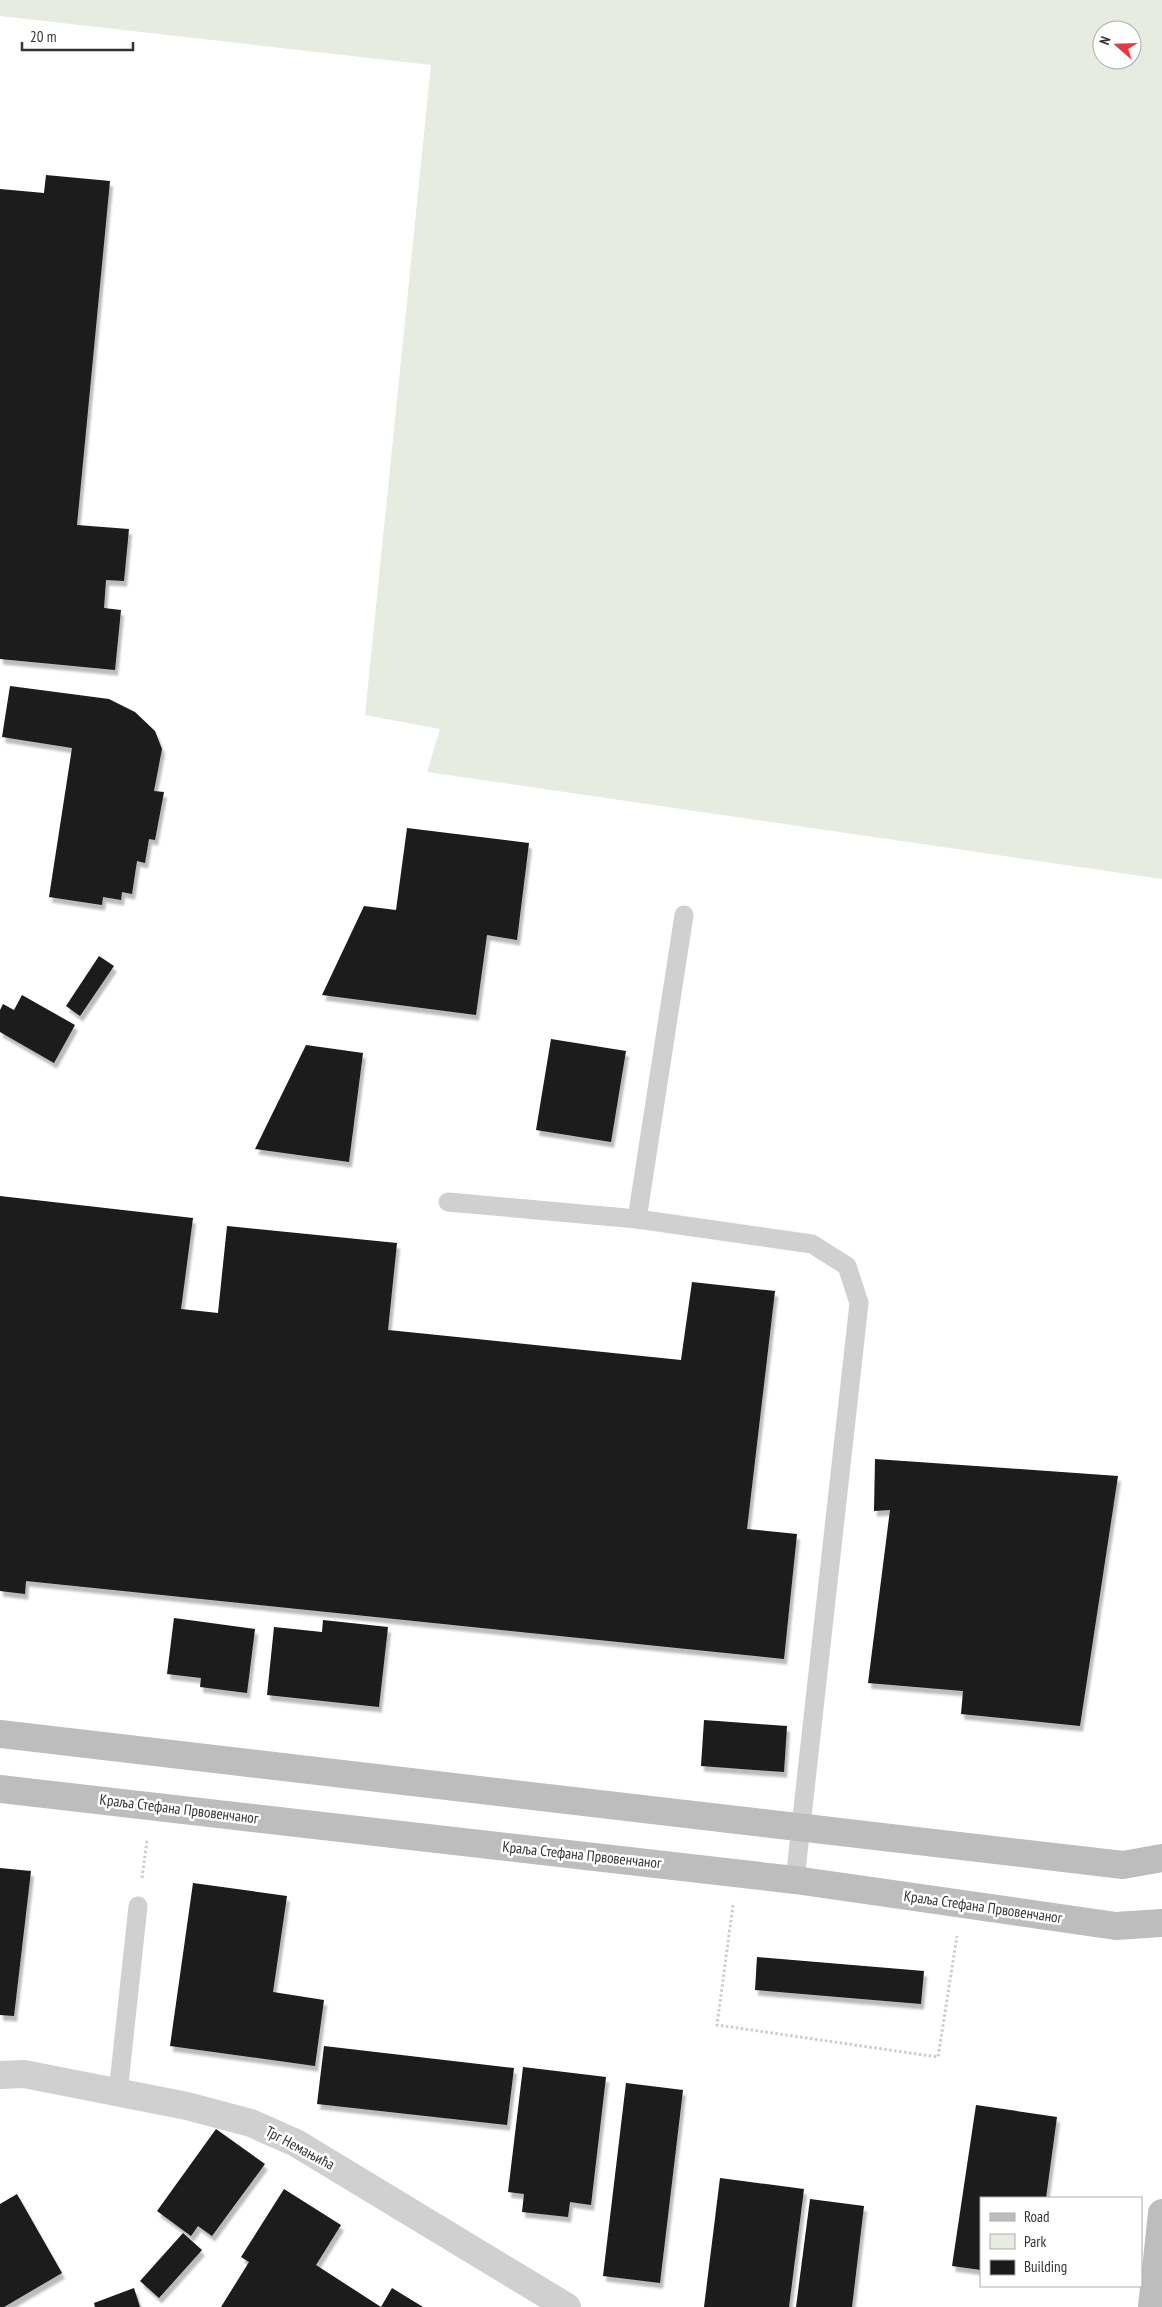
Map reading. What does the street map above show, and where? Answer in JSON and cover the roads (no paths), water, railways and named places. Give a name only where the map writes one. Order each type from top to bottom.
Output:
[{"type":"street","points":[[0,1734],[1122,1865],[1162,1858]]},
{"type":"street","name":"Краља Стефана Првовенчаног","points":[[0,1789],[795,1880],[1116,1926],[1162,1923]]},
{"type":"street","name":"Трг Немањића","points":[[0,2075],[24,2074],[187,2106],[251,2123],[296,2143],[567,2307]]},
{"type":"street","points":[[1152,2307],[1162,2220]]},
{"type":"lane","points":[[637,1220],[684,915]]},
{"type":"lane","points":[[448,1202],[637,1220],[812,1244],[846,1266],[859,1303],[795,1880]]},
{"type":"lane","points":[[118,2093],[138,1906]]}]
